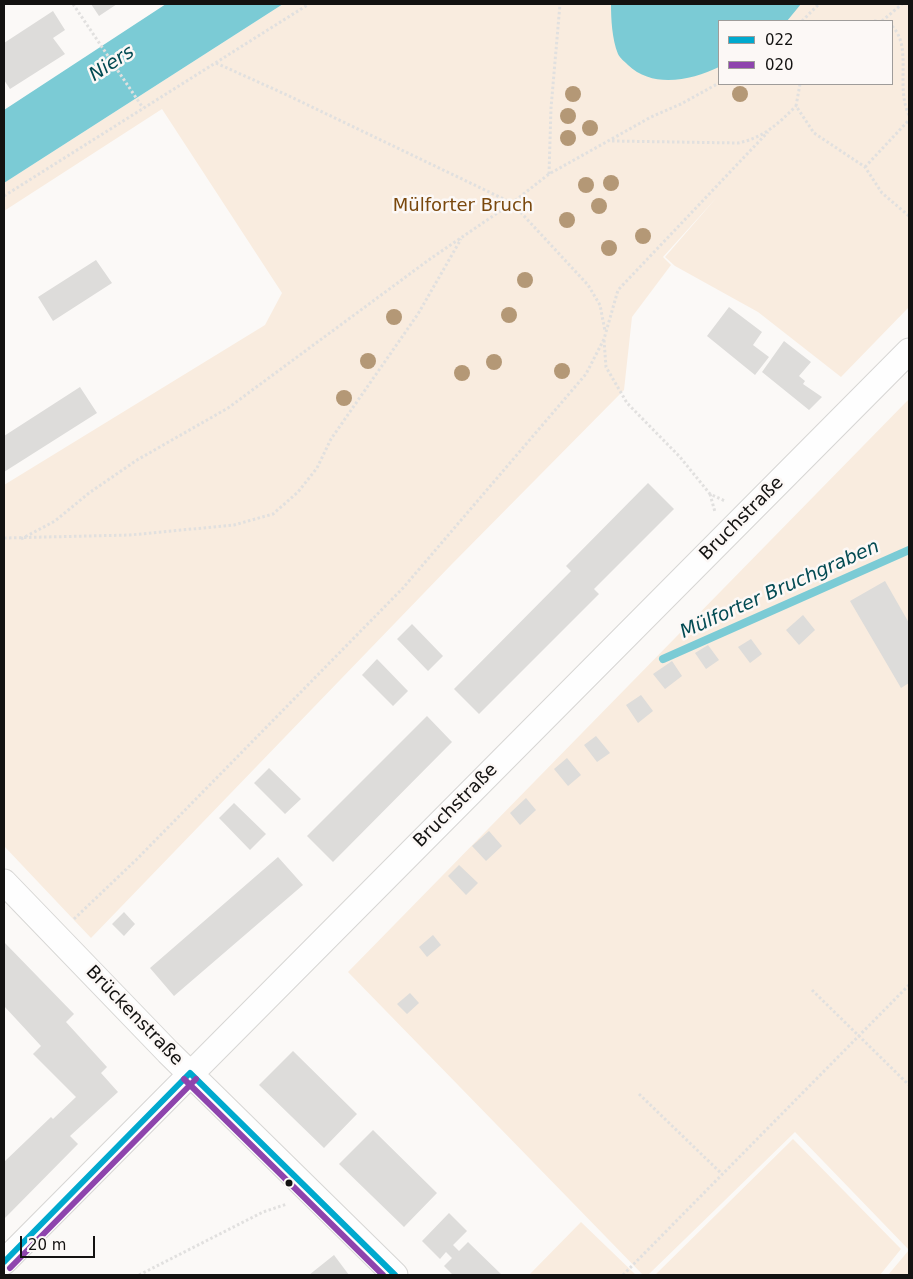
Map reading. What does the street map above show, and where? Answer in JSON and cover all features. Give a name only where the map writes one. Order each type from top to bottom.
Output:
[{"type":"street","name":"Bruchstraße","points":[[4,1262],[909,351]]},
{"type":"street","name":"Brückenstraße","points":[[4,882],[190,1073],[395,1275]]},
{"type":"path","points":[[73,4],[143,108]]},
{"type":"path","points":[[4,196],[309,4]]},
{"type":"path","points":[[549,174],[551,108],[560,4]]},
{"type":"path","points":[[803,20],[818,4]]},
{"type":"path","points":[[881,20],[902,4]]},
{"type":"path","points":[[893,27],[901,34],[906,46],[904,105],[909,115]]},
{"type":"path","points":[[216,63],[296,99],[512,203],[588,285],[600,305],[605,322],[606,367],[627,403],[680,457],[710,494],[732,503]]},
{"type":"path","points":[[21,538],[55,521],[89,493],[137,460],[228,408],[462,237],[512,203],[549,174],[718,84]]},
{"type":"path","points":[[57,937],[137,859],[403,588],[586,374],[604,339],[618,290],[768,132],[796,106],[800,85]]},
{"type":"path","points":[[796,106],[814,133],[865,167],[882,193],[909,216]]},
{"type":"path","points":[[865,167],[909,120]]},
{"type":"path","points":[[610,141],[738,143],[752,140],[768,132]]},
{"type":"path","points":[[4,538],[130,535],[234,525],[273,514],[298,492],[317,468],[331,439],[418,314],[462,237]]},
{"type":"path","points":[[623,1275],[909,985]]},
{"type":"path","points":[[812,990],[909,1085]]},
{"type":"path","points":[[639,1094],[722,1174]]},
{"type":"path","points":[[139,1275],[263,1212],[312,1194]]},
{"type":"green space","name":"Mülforter Bruch","points":[[283,4],[909,4],[909,307],[841,377],[758,312],[675,266],[665,257],[717,197],[663,257],[671,265],[632,317],[624,390],[451,565],[91,938],[4,846],[4,485],[265,325],[282,293],[162,109],[4,211],[4,183]]},
{"type":"green space","points":[[909,399],[909,1250],[795,1132],[648,1275],[643,1275],[348,972]]},
{"type":"green space","points":[[793,1139],[901,1249],[880,1275],[655,1275]]},
{"type":"green space","points":[[581,1222],[636,1275],[529,1275]]},
{"type":"green space","points":[[909,1250],[909,1275],[888,1275]]},
{"type":"water","name":"Niers","points":[[166,4],[283,4],[4,183],[4,110]]},
{"type":"water","points":[[611,4],[801,4],[788,20],[718,20],[718,67],[697,76],[673,80],[649,77],[638,73],[628,65],[618,54],[613,36]]},
{"type":"building","points":[[91,4],[117,4],[99,16]]},
{"type":"building","points":[[53,11],[65,30],[53,38],[65,54],[10,89],[4,80],[4,43]]},
{"type":"building","points":[[96,260],[112,283],[53,321],[38,297]]},
{"type":"building","points":[[729,307],[762,332],[753,345],[769,357],[755,375],[707,336]]},
{"type":"building","points":[[784,341],[811,362],[799,376],[805,381],[803,384],[822,397],[809,410],[762,372]]},
{"type":"building","points":[[80,387],[97,413],[4,472],[4,436]]},
{"type":"building","points":[[648,483],[674,509],[594,589],[599,594],[479,714],[454,689],[571,571],[566,566]]},
{"type":"building","points":[[885,581],[909,623],[909,683],[901,688],[850,601]]},
{"type":"building","points":[[803,615],[815,630],[799,645],[786,630]]},
{"type":"building","points":[[412,624],[443,656],[428,671],[397,639]]},
{"type":"building","points":[[751,639],[762,654],[750,663],[738,647]]},
{"type":"building","points":[[708,645],[719,660],[706,669],[695,653]]},
{"type":"building","points":[[377,659],[408,691],[393,706],[362,675]]},
{"type":"building","points":[[672,661],[682,676],[665,689],[653,674]]},
{"type":"building","points":[[641,695],[653,711],[638,723],[626,705]]},
{"type":"building","points":[[427,716],[452,742],[333,862],[307,836]]},
{"type":"building","points":[[596,736],[610,753],[597,762],[584,745]]},
{"type":"building","points":[[567,758],[581,775],[568,786],[554,769]]},
{"type":"building","points":[[269,768],[301,799],[285,814],[254,783]]},
{"type":"building","points":[[526,798],[536,810],[520,825],[510,813]]},
{"type":"building","points":[[234,803],[266,834],[250,850],[219,818]]},
{"type":"building","points":[[489,831],[502,846],[486,861],[472,846]]},
{"type":"building","points":[[278,857],[303,885],[174,996],[150,968]]},
{"type":"building","points":[[459,865],[478,883],[466,895],[448,876]]},
{"type":"building","points":[[124,912],[135,924],[124,936],[112,924]]},
{"type":"building","points":[[433,935],[441,945],[427,957],[419,947]]},
{"type":"building","points":[[4,942],[74,1014],[66,1022],[107,1067],[101,1073],[118,1092],[70,1136],[78,1144],[4,1219],[4,1162],[51,1117],[53,1119],[76,1097],[33,1054],[41,1046],[4,1006]]},
{"type":"building","points":[[410,993],[419,1003],[407,1014],[397,1004]]},
{"type":"building","points":[[293,1051],[357,1114],[324,1148],[259,1085]]},
{"type":"building","points":[[373,1130],[437,1193],[404,1227],[339,1164]]},
{"type":"building","points":[[449,1213],[467,1231],[453,1245],[459,1251],[468,1242],[502,1275],[453,1275],[444,1266],[452,1258],[446,1252],[440,1259],[422,1241]]},
{"type":"building","points":[[334,1255],[349,1275],[309,1275]]},
{"type":"waterway","name":"Mülforter Bruchgraben","points":[[663,659],[909,550]]},
{"type":"transit line","name":"022","points":[[190,1073],[395,1275]]},
{"type":"transit line","name":"022","points":[[4,1262],[190,1073]]},
{"type":"transit line","name":"020","points":[[184,1079],[383,1275]]},
{"type":"transit line","name":"020","points":[[10,1268],[196,1079]]}]
